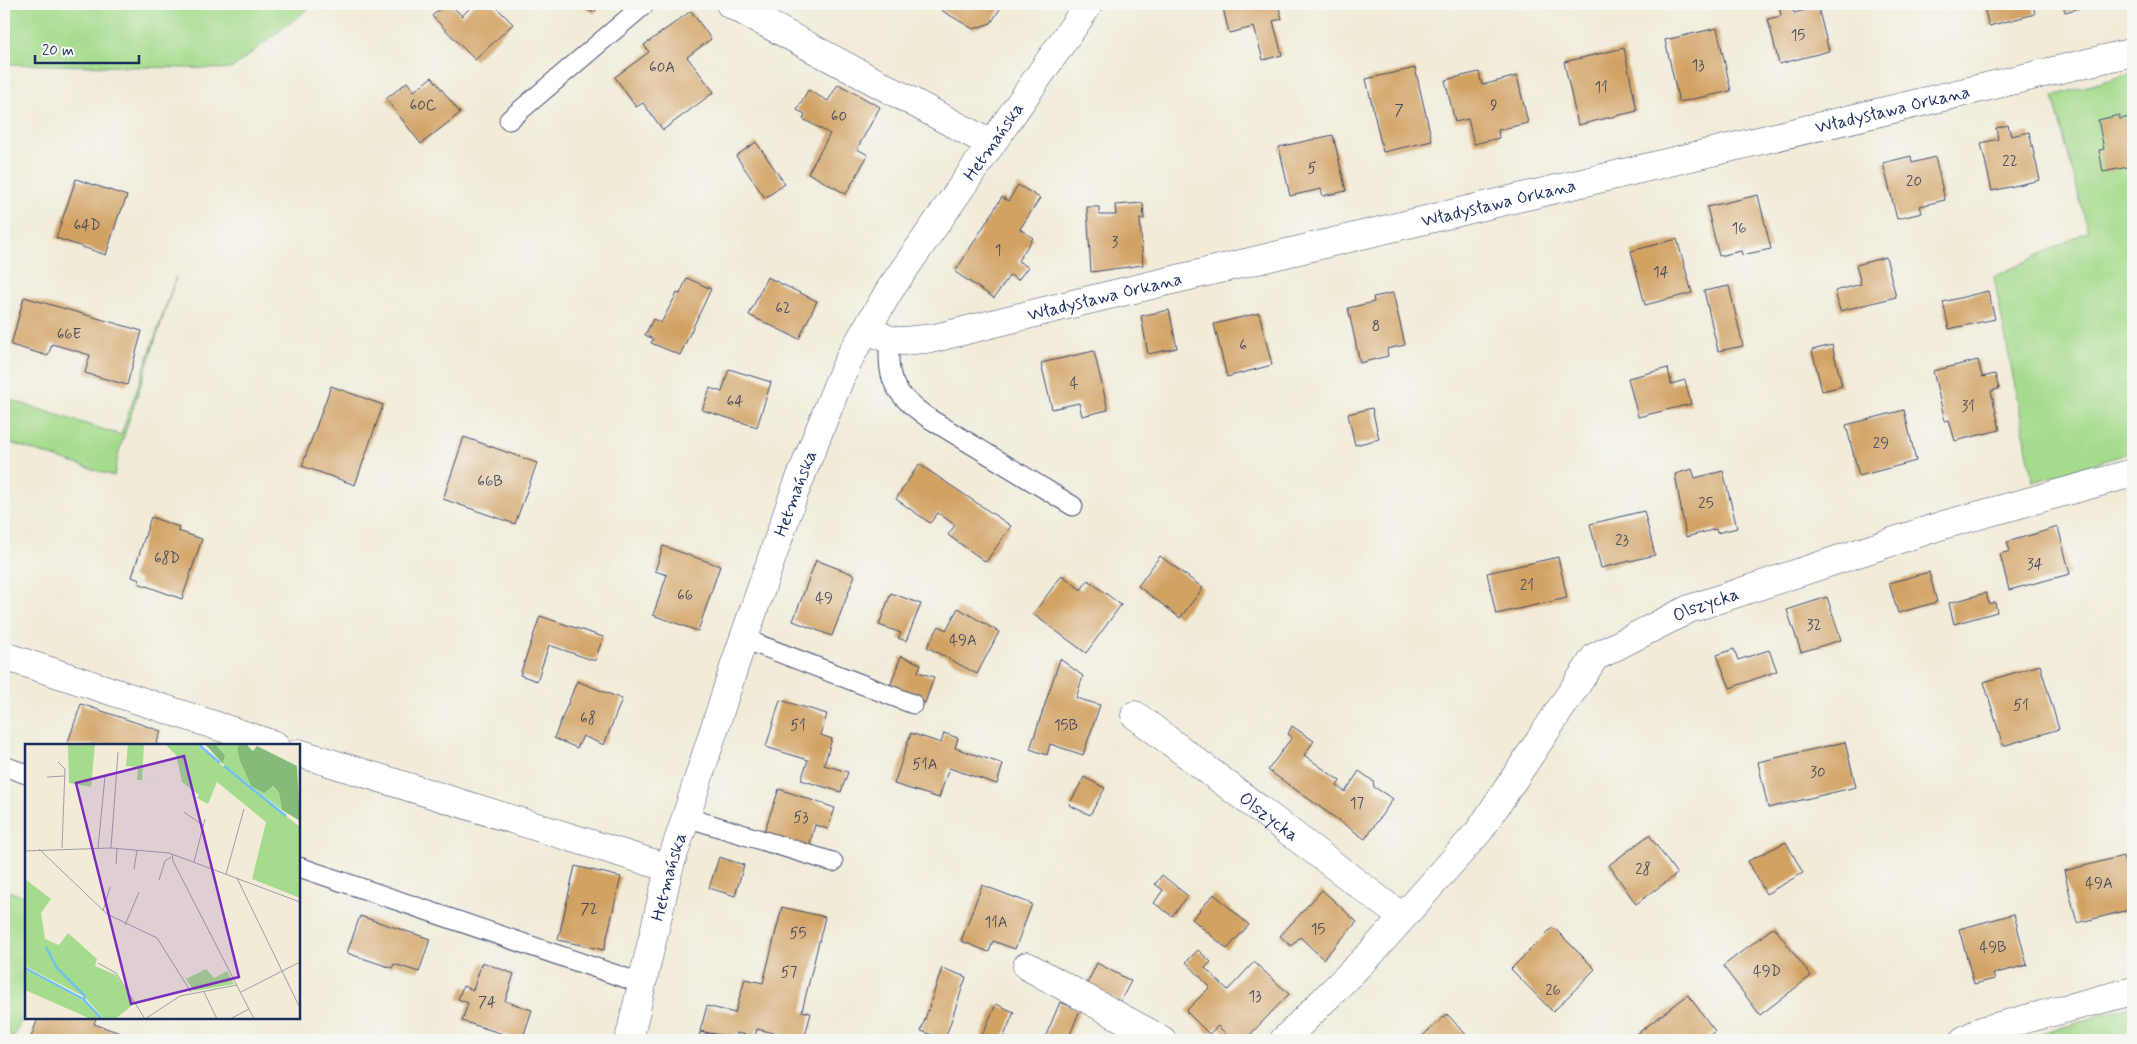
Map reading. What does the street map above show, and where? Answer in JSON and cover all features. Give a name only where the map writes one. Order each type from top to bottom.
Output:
[{"type":"street","points":[[730,4],[991,144]]},
{"type":"street","name":"Hetmańska","points":[[629,1040],[669,868],[744,638],[803,468],[839,381],[866,329],[892,288],[1089,4]]},
{"type":"street","name":"Władysława Orkana","points":[[866,329],[890,340],[903,341],[934,338],[2133,52]]},
{"type":"street","name":"Olszycka","points":[[1284,1040],[1373,951],[1480,830],[1595,658],[1688,609],[1943,525],[2133,473]]},
{"type":"street","points":[[4,656],[272,744]]},
{"type":"street","name":"Olszycka","points":[[1135,715],[1402,918]]},
{"type":"street","points":[[300,753],[669,868]]},
{"type":"street","points":[[1026,966],[1162,1040]]},
{"type":"street","points":[[1964,1040],[1984,1030],[2133,990]]},
{"type":"lane","points":[[509,120],[645,4]]},
{"type":"lane","points":[[890,340],[888,362],[890,376],[898,391],[912,406],[930,419],[1073,506]]},
{"type":"lane","points":[[744,638],[913,704]]},
{"type":"lane","points":[[4,766],[25,774]]},
{"type":"lane","points":[[686,817],[833,862]]},
{"type":"lane","points":[[300,867],[643,984]]},
{"type":"green space","points":[[4,4],[314,4],[231,69],[4,64]]},
{"type":"green space","points":[[2133,73],[2133,452],[2033,482],[1994,277],[2088,231],[2053,96]]},
{"type":"green space","points":[[176,277],[119,451],[114,476],[4,441],[4,398],[121,435]]},
{"type":"green space","points":[[4,890],[25,897],[25,1012],[12,1040],[4,1040]]},
{"type":"green space","points":[[2133,1005],[2133,1040],[2023,1040]]},
{"type":"building","points":[[445,4],[450,4],[462,16],[474,4],[493,4],[513,24],[475,60],[432,16]]},
{"type":"building","points":[[577,4],[600,4],[594,13]]},
{"type":"building","points":[[945,4],[1003,4],[991,23],[973,29],[941,10]]},
{"type":"building","points":[[1222,4],[1278,4],[1282,19],[1273,21],[1282,55],[1263,60],[1254,27],[1229,33]]},
{"type":"building","points":[[1779,4],[1791,4],[1794,13],[1818,7],[1829,51],[1779,64],[1768,19],[1781,16]]},
{"type":"building","points":[[1983,4],[2033,4],[2035,14],[1989,26]]},
{"type":"building","points":[[2063,4],[2095,4],[2065,12]]},
{"type":"building","points":[[691,11],[711,39],[687,57],[714,92],[663,130],[643,103],[636,107],[615,77],[649,52],[644,45]]},
{"type":"building","points":[[1717,28],[1731,91],[1679,102],[1665,40]]},
{"type":"building","points":[[1624,48],[1637,111],[1578,125],[1564,62]]},
{"type":"building","points":[[1415,68],[1432,141],[1383,152],[1366,79]]},
{"type":"building","points":[[1479,72],[1482,85],[1517,76],[1528,123],[1498,130],[1499,138],[1474,144],[1468,119],[1455,122],[1445,80]]},
{"type":"building","points":[[432,77],[460,113],[421,144],[386,99],[407,82],[414,91]]},
{"type":"building","points":[[838,84],[880,107],[857,149],[868,155],[846,194],[808,173],[830,134],[803,119],[805,114],[797,110],[808,90],[828,101]]},
{"type":"building","points":[[2133,112],[2133,166],[2103,172],[2099,150],[2104,149],[2098,120],[2119,115],[2120,119],[2130,117],[2129,113]]},
{"type":"building","points":[[2008,125],[2011,136],[2029,132],[2040,180],[1992,191],[1981,143],[1998,139],[1996,128]]},
{"type":"building","points":[[1333,135],[1346,191],[1323,196],[1321,189],[1290,196],[1279,147]]},
{"type":"building","points":[[756,142],[785,184],[765,198],[736,156]]},
{"type":"building","points":[[1911,156],[1912,163],[1935,157],[1945,200],[1920,206],[1922,213],[1897,219],[1883,163]]},
{"type":"building","points":[[76,179],[127,196],[119,214],[106,255],[56,238]]},
{"type":"building","points":[[1018,185],[1040,198],[1020,229],[1033,238],[1018,261],[1028,267],[1018,280],[1010,275],[994,298],[955,272],[1002,197],[1008,201]]},
{"type":"building","points":[[1758,195],[1771,249],[1742,255],[1741,251],[1719,256],[1707,207]]},
{"type":"building","points":[[1143,203],[1144,219],[1140,219],[1143,265],[1091,272],[1087,207],[1099,207],[1099,215],[1116,215],[1115,205]]},
{"type":"building","points":[[1677,239],[1692,293],[1645,305],[1631,251]]},
{"type":"building","points":[[1886,257],[1896,297],[1840,311],[1835,291],[1861,284],[1856,265]]},
{"type":"building","points":[[767,277],[817,301],[799,339],[749,315]]},
{"type":"building","points":[[687,278],[711,289],[680,355],[651,343],[653,339],[645,335],[653,319],[661,323],[677,293],[680,294]]},
{"type":"building","points":[[1729,286],[1743,346],[1718,351],[1704,291]]},
{"type":"building","points":[[1988,291],[1995,319],[1949,329],[1943,302]]},
{"type":"building","points":[[1393,293],[1405,345],[1387,349],[1388,356],[1360,363],[1348,308],[1374,302],[1373,297]]},
{"type":"building","points":[[24,297],[142,331],[127,385],[85,373],[90,355],[52,344],[48,356],[11,345]]},
{"type":"building","points":[[1169,310],[1177,348],[1148,354],[1141,316]]},
{"type":"building","points":[[1259,313],[1272,365],[1227,377],[1214,324]]},
{"type":"building","points":[[1832,345],[1842,386],[1822,391],[1812,350]]},
{"type":"building","points":[[1094,351],[1108,410],[1082,416],[1079,403],[1052,409],[1041,363]]},
{"type":"building","points":[[1978,360],[1982,377],[1995,374],[1999,389],[1991,391],[2000,430],[1955,441],[1949,420],[1945,421],[1933,371]]},
{"type":"building","points":[[1668,368],[1671,384],[1685,380],[1691,404],[1638,417],[1628,378]]},
{"type":"building","points":[[729,369],[771,382],[757,427],[702,410],[710,388],[722,392]]},
{"type":"building","points":[[331,386],[383,405],[355,485],[302,466]]},
{"type":"building","points":[[1372,408],[1379,439],[1355,445],[1348,414]]},
{"type":"building","points":[[1904,410],[1916,461],[1859,476],[1846,425]]},
{"type":"building","points":[[464,437],[537,463],[515,524],[443,499]]},
{"type":"building","points":[[919,464],[1011,526],[986,562],[948,535],[955,525],[938,513],[930,523],[896,499]]},
{"type":"building","points":[[1692,469],[1695,478],[1723,471],[1737,528],[1717,533],[1716,529],[1686,537],[1675,474]]},
{"type":"building","points":[[1644,511],[1655,555],[1601,568],[1590,524]]},
{"type":"building","points":[[151,517],[179,527],[178,531],[202,539],[182,599],[138,583],[140,580],[132,577]]},
{"type":"building","points":[[2058,527],[2070,574],[2009,590],[2000,554],[2010,551],[2007,542]]},
{"type":"building","points":[[663,546],[720,566],[698,631],[653,615],[667,575],[655,571]]},
{"type":"building","points":[[1160,556],[1203,588],[1180,618],[1138,586]]},
{"type":"building","points":[[1558,557],[1567,598],[1496,614],[1487,573]]},
{"type":"building","points":[[816,560],[855,575],[832,636],[793,621]]},
{"type":"building","points":[[1929,572],[1937,602],[1898,613],[1889,583]]},
{"type":"building","points":[[1062,575],[1081,590],[1088,580],[1121,605],[1086,653],[1033,614]]},
{"type":"building","points":[[891,593],[921,604],[906,641],[898,638],[901,633],[879,625]]},
{"type":"building","points":[[1986,593],[1989,604],[1995,602],[1997,612],[1954,624],[1949,603]]},
{"type":"building","points":[[1827,597],[1841,640],[1801,652],[1787,610]]},
{"type":"building","points":[[958,608],[999,632],[977,674],[927,647],[939,626],[946,630]]},
{"type":"building","points":[[540,616],[603,637],[595,661],[549,645],[537,681],[520,675]]},
{"type":"building","points":[[1734,649],[1738,660],[1769,650],[1777,671],[1730,688],[1717,655]]},
{"type":"building","points":[[901,656],[921,664],[918,672],[934,677],[925,703],[889,689]]},
{"type":"building","points":[[1060,659],[1083,676],[1076,698],[1100,705],[1083,755],[1050,744],[1047,755],[1030,749]]},
{"type":"building","points":[[2040,665],[2059,729],[2003,746],[1984,682]]},
{"type":"building","points":[[577,681],[622,699],[604,745],[583,736],[577,748],[554,738]]},
{"type":"building","points":[[780,700],[827,714],[821,735],[832,739],[824,765],[848,772],[841,792],[801,780],[808,760],[766,747]]},
{"type":"building","points":[[81,704],[161,731],[156,744],[67,744]]},
{"type":"building","points":[[1292,726],[1314,741],[1304,755],[1340,781],[1337,786],[1345,792],[1359,771],[1373,781],[1374,787],[1393,799],[1365,839],[1268,770],[1292,737],[1288,734]]},
{"type":"building","points":[[911,733],[941,743],[944,733],[958,738],[955,748],[1003,764],[997,784],[949,768],[939,798],[894,784]]},
{"type":"building","points":[[1845,742],[1856,787],[1768,808],[1758,762]]},
{"type":"building","points":[[1084,777],[1105,788],[1090,815],[1069,805]]},
{"type":"building","points":[[779,789],[835,808],[828,829],[815,825],[808,850],[763,835]]},
{"type":"building","points":[[1649,835],[1677,874],[1636,904],[1609,865]]},
{"type":"building","points":[[1786,842],[1803,873],[1766,894],[1748,861]]},
{"type":"building","points":[[2123,856],[2133,896],[2133,909],[2077,923],[2064,871]]},
{"type":"building","points":[[719,857],[744,865],[735,896],[709,888]]},
{"type":"building","points":[[575,866],[621,877],[604,950],[558,940]]},
{"type":"building","points":[[1162,875],[1188,896],[1172,916],[1154,903],[1163,890],[1155,884]]},
{"type":"building","points":[[982,885],[1032,904],[1015,949],[993,941],[989,952],[961,941]]},
{"type":"building","points":[[1322,890],[1357,922],[1323,959],[1300,937],[1291,946],[1280,936]]},
{"type":"building","points":[[1214,894],[1249,925],[1227,949],[1192,919]]},
{"type":"building","points":[[782,907],[825,917],[802,1011],[811,1013],[804,1040],[757,1029],[755,1037],[737,1033],[736,1038],[700,1031],[707,1006],[735,1013],[745,979],[763,983]]},
{"type":"building","points":[[2014,914],[2027,965],[1993,974],[1995,979],[1974,984],[1959,929]]},
{"type":"building","points":[[360,916],[430,939],[419,972],[394,964],[392,968],[347,953]]},
{"type":"building","points":[[1553,927],[1595,969],[1553,1012],[1511,969]]},
{"type":"building","points":[[1774,927],[1811,976],[1760,1015],[1723,966]]},
{"type":"building","points":[[1198,950],[1211,962],[1205,968],[1228,990],[1254,962],[1289,994],[1245,1040],[1232,1040],[1218,1026],[1209,1034],[1186,1011],[1210,987],[1186,962]]},
{"type":"building","points":[[482,962],[514,974],[505,1001],[532,1010],[522,1040],[462,1021],[468,1003],[458,999],[463,986],[473,990]]},
{"type":"building","points":[[1097,963],[1131,981],[1120,1002],[1087,984]]},
{"type":"building","points":[[942,968],[966,977],[945,1039],[921,1031]]},
{"type":"building","points":[[1688,995],[1715,1031],[1703,1040],[1629,1040]]},
{"type":"building","points":[[1060,1002],[1080,1010],[1069,1037],[1076,1040],[1044,1040]]},
{"type":"building","points":[[996,1004],[1014,1012],[1004,1036],[1002,1040],[980,1040]]},
{"type":"building","points":[[1447,1014],[1471,1040],[1418,1040]]},
{"type":"building","points":[[38,1019],[96,1019],[94,1024],[135,1038],[134,1040],[30,1040]]},
{"type":"building","points":[[700,1032],[732,1039],[732,1040],[698,1040]]}]
